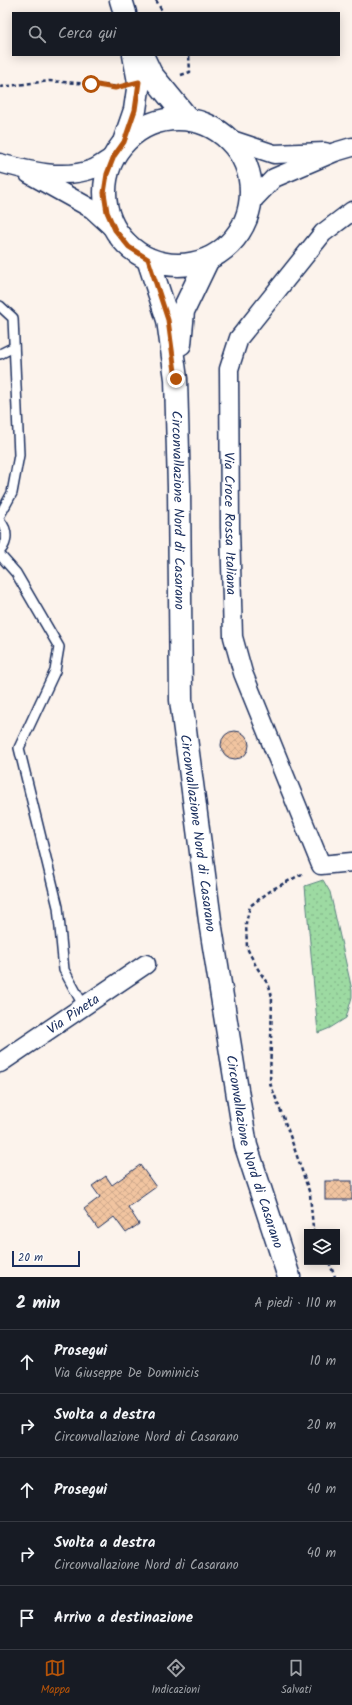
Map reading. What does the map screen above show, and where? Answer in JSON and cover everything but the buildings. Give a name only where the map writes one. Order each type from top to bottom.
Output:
[{"type":"main road","points":[[121,0],[125,12]]},
{"type":"main road","points":[[119,149],[142,128],[165,120],[188,119],[210,126],[229,139],[243,158],[250,180],[250,203],[242,226],[228,245],[208,259],[188,264],[168,264],[148,259],[129,247],[115,230],[107,212],[104,193],[107,174],[135,110],[139,82],[134,56]]},
{"type":"main road","points":[[142,56],[151,74],[188,119]]},
{"type":"main road","name":"Circonvallazione Nord di Casarano","points":[[148,259],[168,320],[176,379],[179,488],[181,700],[211,928],[246,1146],[289,1277]]},
{"type":"main road","name":"Circonvallazione Nord di Casarano","points":[[176,379],[183,311],[208,259]]},
{"type":"street","points":[[229,139],[274,154],[344,149]]},
{"type":"street","points":[[8,165],[48,173],[76,174],[94,168],[119,149]]},
{"type":"street","points":[[250,203],[274,178],[344,149]]},
{"type":"street","points":[[8,165],[92,209],[115,230]]},
{"type":"street","name":"Via Croce Rossa Italiana","points":[[321,865],[242,672],[233,637],[230,528],[229,369],[239,338],[323,233],[352,211]]},
{"type":"street","points":[[321,865],[352,862]]},
{"type":"street","name":"Via Pineta","points":[[0,1062],[146,964]]},
{"type":"lane","points":[[0,306],[13,318],[19,455],[12,493],[0,515]]},
{"type":"lane","points":[[0,354],[14,347]]},
{"type":"lane","points":[[0,521],[6,531],[6,539],[4,547],[0,551]]},
{"type":"lane","points":[[0,555],[16,573],[59,647],[55,671],[19,748],[58,907],[64,970],[83,1005]]},
{"type":"path","points":[[156,0],[162,12]]},
{"type":"path","points":[[0,87],[49,81],[91,84],[115,88],[139,82]]},
{"type":"path","points":[[312,1229],[310,1194],[270,1083],[272,997],[268,986],[247,948],[246,923],[250,906],[273,889],[321,865]]},
{"type":"path","points":[[330,1265],[336,1277]]},
{"type":"green space","points":[[323,880],[330,892],[352,990],[352,997],[346,1018],[330,1028],[318,1033],[305,886]]},
{"type":"route","points":[[91,84],[115,88],[139,82],[135,110],[124,142],[114,156],[107,174],[104,193],[107,212],[115,230],[129,247],[148,259],[168,320],[176,379]]}]
